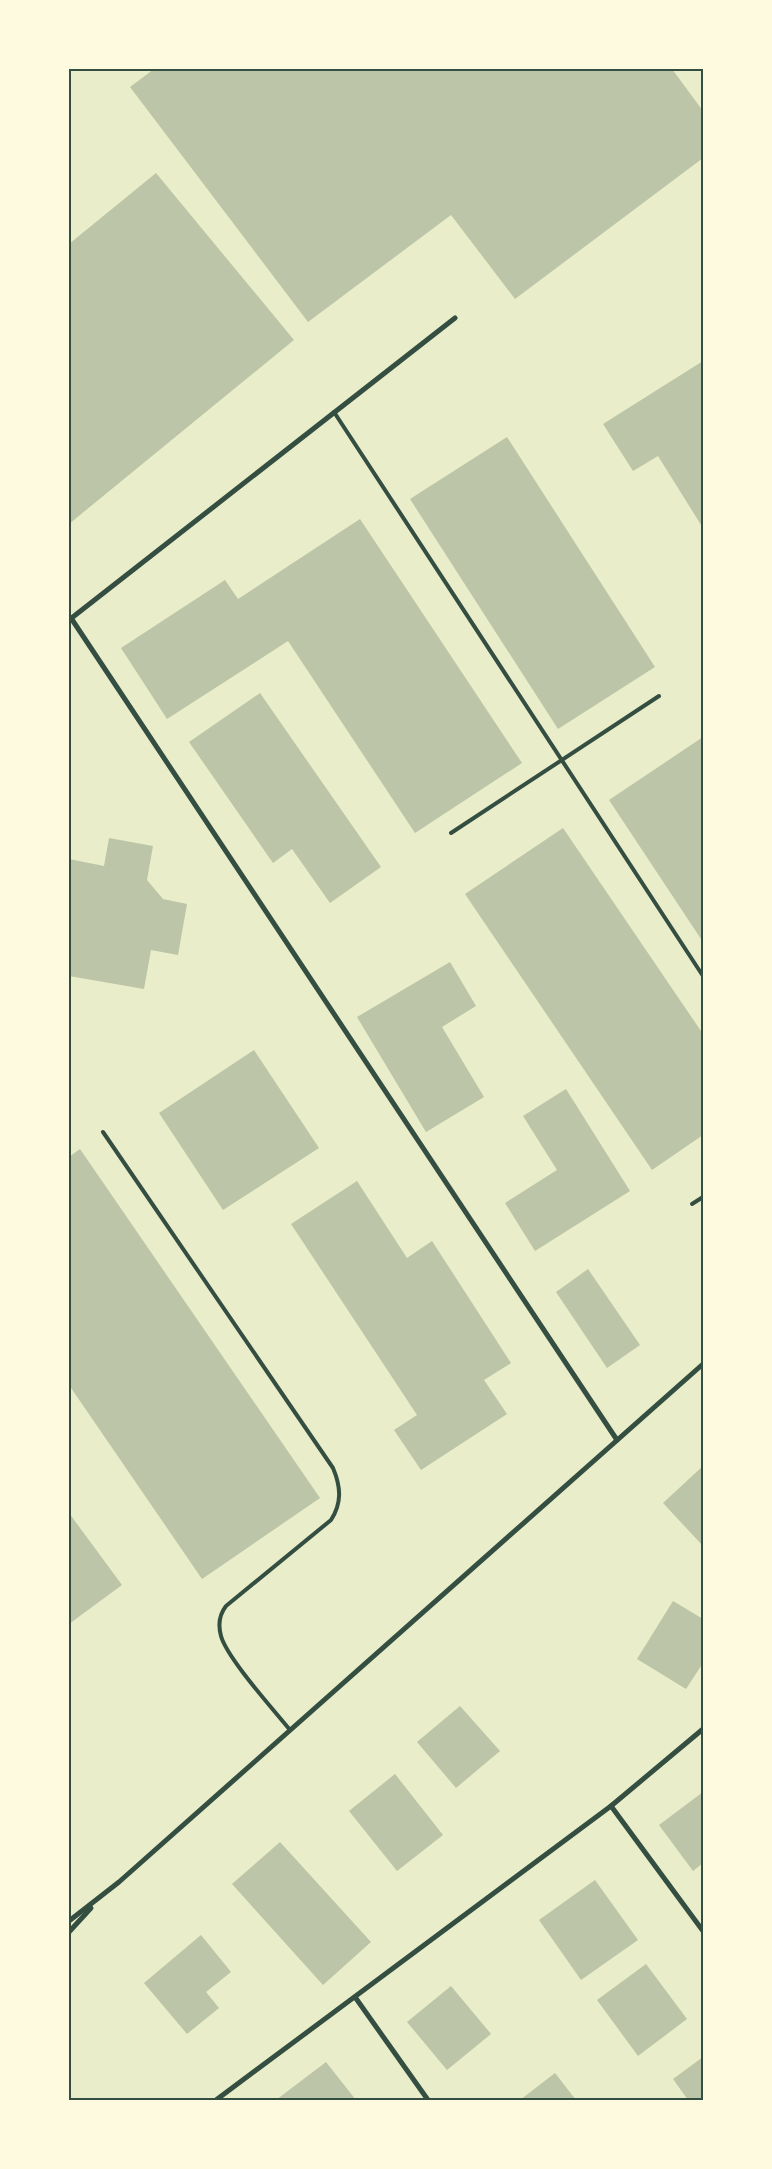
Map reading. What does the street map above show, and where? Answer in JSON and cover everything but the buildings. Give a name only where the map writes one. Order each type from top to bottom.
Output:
[{"type":"street","points":[[455,318],[70,619],[617,1440]]},
{"type":"street","points":[[69,1921],[98,1900],[703,1364]]},
{"type":"street","points":[[216,2100],[611,1806],[703,1729]]},
{"type":"street","points":[[611,1806],[703,1931]]},
{"type":"street","points":[[69,1932],[98,1900]]},
{"type":"street","points":[[354,1997],[428,2100]]},
{"type":"lane","points":[[334,412],[703,976]]},
{"type":"lane","points":[[451,833],[659,696]]},
{"type":"lane","points":[[103,1132],[333,1468],[339,1481],[339,1505],[331,1520],[226,1606],[220,1619],[221,1636],[228,1652],[290,1730]]},
{"type":"lane","points":[[692,1204],[703,1197]]}]
